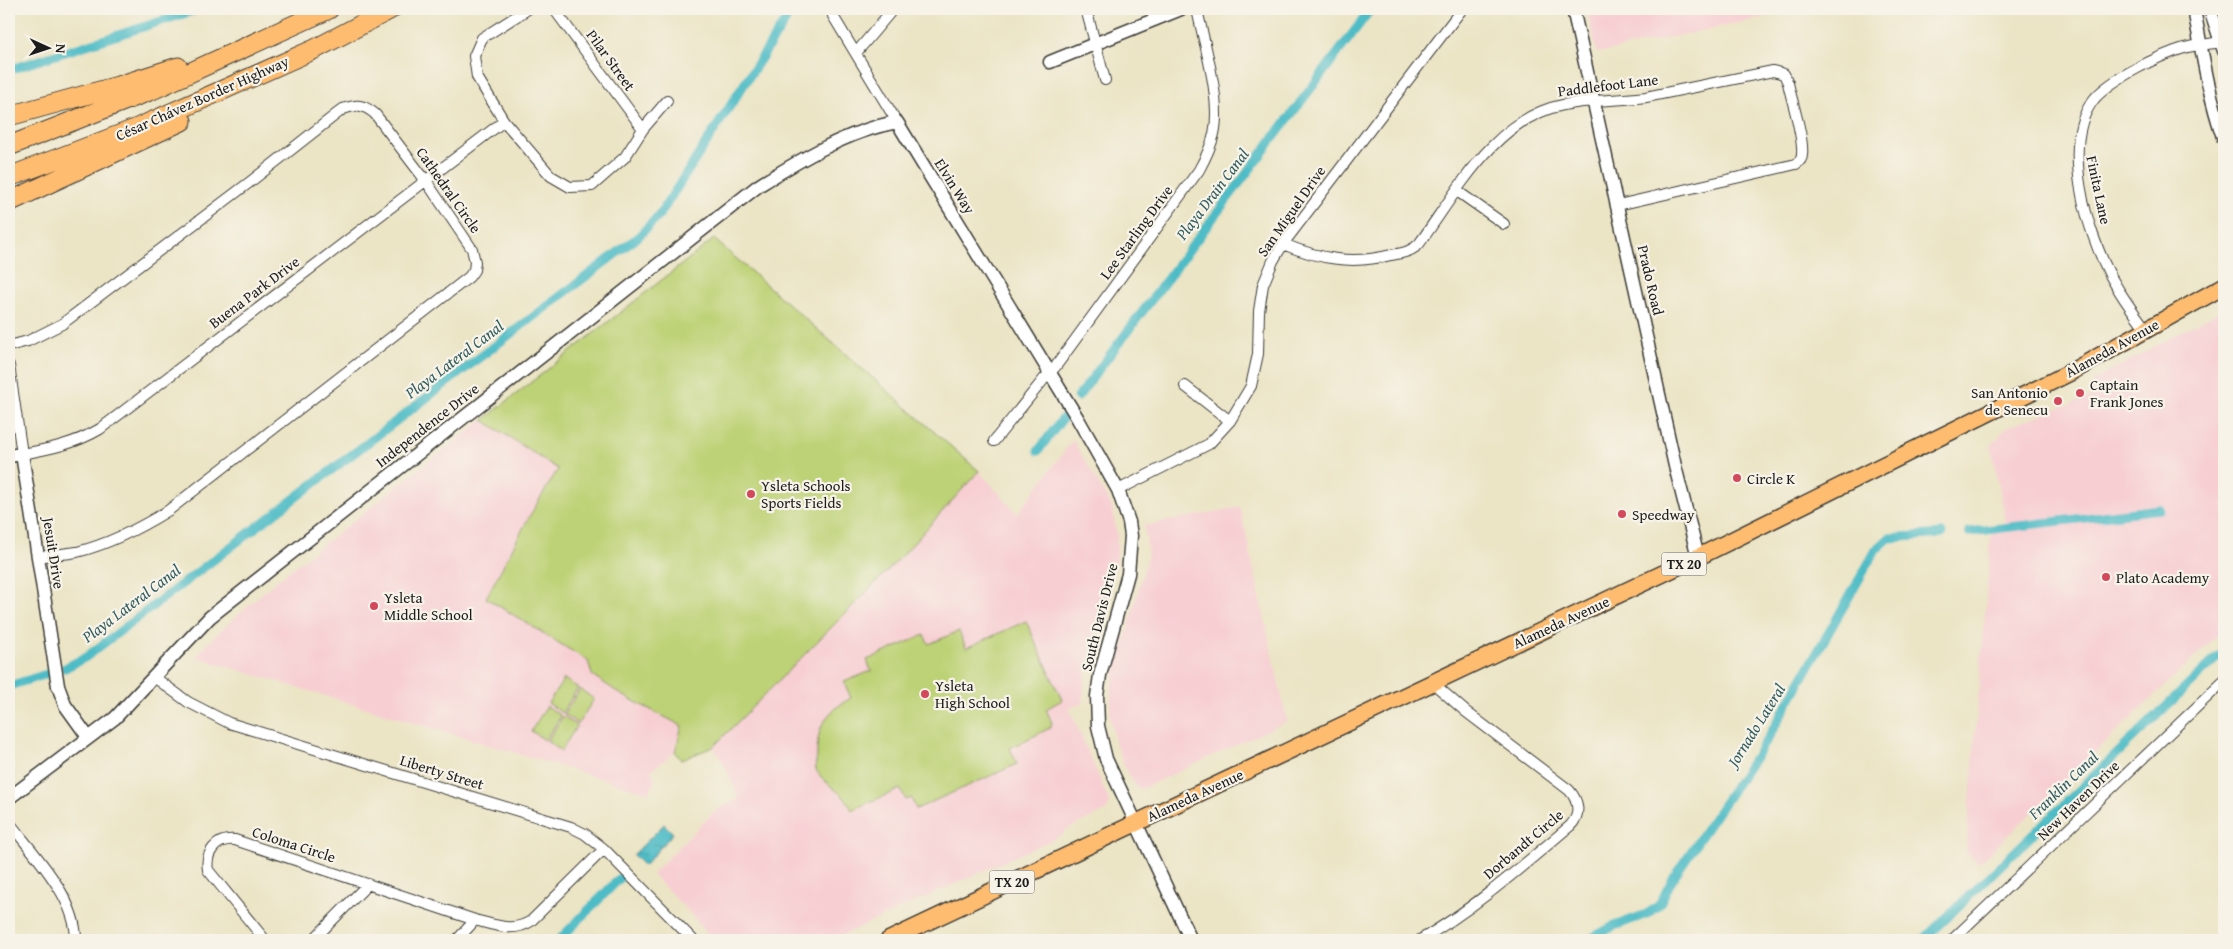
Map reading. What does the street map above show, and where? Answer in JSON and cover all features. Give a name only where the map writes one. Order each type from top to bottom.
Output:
[{"type":"highway","name":"César Chávez Border Highway","points":[[9,176],[135,128],[315,49],[391,9]]},
{"type":"highway","name":"César Chávez Border Highway","points":[[9,146],[152,90],[321,13]]},
{"type":"highway","points":[[9,116],[126,84],[321,13]]},
{"type":"highway","points":[[9,202],[180,122],[268,78],[315,49]]},
{"type":"main road","name":"Alameda Avenue","points":[[888,940],[910,936],[1135,823],[1698,557],[2071,372],[2224,286]]},
{"type":"street","points":[[528,9],[482,38],[474,56],[477,77],[504,121],[551,176],[570,187],[592,186],[625,158],[643,129],[667,101]]},
{"type":"street","name":"Pilar Street","points":[[554,9],[643,129]]},
{"type":"street","points":[[856,53],[893,9]]},
{"type":"street","points":[[1086,9],[1094,45],[1105,80]]},
{"type":"street","points":[[1050,62],[1181,9]]},
{"type":"street","name":"Lee Starling Drive","points":[[994,441],[1056,366],[1199,170],[1209,151],[1214,134],[1215,100],[1197,9]]},
{"type":"street","name":"San Miguel Drive","points":[[1118,490],[1209,444],[1230,421],[1251,386],[1258,354],[1259,311],[1263,285],[1272,261],[1462,9]]},
{"type":"street","name":"Prado Road","points":[[1573,9],[1675,466],[1698,557]]},
{"type":"street","points":[[2194,9],[2215,113],[2224,140]]},
{"type":"street","points":[[2210,9],[2223,46]]},
{"type":"street","name":"Elvin Way","points":[[833,16],[1050,373]]},
{"type":"street","name":"Finita Lane","points":[[2146,329],[2122,296],[2097,248],[2083,196],[2077,162],[2079,130],[2083,118],[2094,99],[2116,82],[2163,56],[2186,48],[2223,46]]},
{"type":"street","name":"Paddlefoot Lane","points":[[1283,244],[1305,254],[1332,260],[1364,260],[1407,252],[1419,244],[1485,154],[1509,129],[1532,115],[1548,109],[1594,100],[1630,100],[1773,70],[1784,74],[1802,146],[1802,157],[1796,164],[1618,205]]},
{"type":"street","name":"Cathedral Circle","points":[[9,346],[28,341],[62,324],[343,109],[355,104],[365,106],[374,114],[426,181],[472,249],[475,262],[474,270],[469,277],[168,510],[124,535],[97,546],[77,552],[38,557]]},
{"type":"street","name":"Buena Park Drive","points":[[9,456],[74,443],[100,430],[504,121]]},
{"type":"street","name":"Independence Drive","points":[[9,798],[115,718],[188,638],[210,617],[758,186],[822,149],[847,138],[896,122]]},
{"type":"street","points":[[1457,192],[1504,224]]},
{"type":"street","name":"Jesuit Drive","points":[[9,365],[58,686],[65,705],[88,738]]},
{"type":"street","name":"South Davis Drive","points":[[1050,373],[1118,490],[1129,522],[1130,560],[1128,574],[1100,675],[1097,718],[1101,744],[1106,759],[1191,940]]},
{"type":"street","points":[[1185,386],[1230,421]]},
{"type":"street","name":"Liberty Street","points":[[154,677],[188,702],[229,723],[571,827],[585,834],[604,849],[693,940]]},
{"type":"street","name":"New Haven Drive","points":[[1952,940],[2224,681]]},
{"type":"street","name":"Dorbandt Circle","points":[[1420,940],[1449,922],[1492,890],[1570,826],[1577,815],[1576,799],[1569,790],[1464,712],[1433,683]]},
{"type":"street","points":[[9,822],[59,888],[68,904],[75,926],[76,940]]},
{"type":"street","name":"Coloma Circle","points":[[266,940],[210,872],[207,863],[209,853],[216,844],[235,840],[476,920],[508,928],[524,926],[532,922],[604,849]]},
{"type":"street","points":[[313,940],[368,884]]},
{"type":"street","points":[[457,940],[476,920]]},
{"type":"shaded area","points":[[1587,9],[1803,9],[1597,53]]},
{"type":"shaded area","name":"Plato Academy","points":[[2224,308],[2224,629],[1979,863],[1966,852],[1992,526],[2006,522],[1991,446],[2007,427],[2093,396],[2093,381]]},
{"type":"shaded area","name":"Ysleta Middle School","points":[[483,420],[559,469],[529,517],[487,598],[588,661],[622,695],[682,726],[675,752],[651,770],[655,780],[649,793],[196,657],[216,635],[274,583]]},
{"type":"shaded area","name":"Ysleta High School","points":[[1073,440],[1112,507],[1117,535],[1117,561],[1087,665],[1082,704],[1069,708],[1110,803],[1107,810],[1065,830],[1064,834],[832,940],[712,940],[692,915],[652,874],[715,811],[739,798],[720,756],[713,747],[901,557],[979,471],[1017,514]]},
{"type":"shaded area","points":[[1240,507],[1287,721],[1143,788],[1139,788],[1135,785],[1124,765],[1116,745],[1110,716],[1111,692],[1118,656],[1125,641],[1148,554],[1144,526]]},
{"type":"green space","name":"Ysleta Schools Sports Fields","points":[[714,239],[979,471],[901,557],[713,747],[681,760],[675,752],[682,726],[622,695],[592,675],[588,661],[486,598],[529,517],[558,469],[483,420]]},
{"type":"green space","points":[[1026,621],[1062,700],[1046,709],[1052,723],[1050,728],[1010,748],[1017,764],[916,809],[911,798],[906,800],[900,789],[852,810],[841,794],[818,773],[816,768],[817,744],[821,728],[829,714],[851,698],[844,682],[871,671],[867,660],[924,635],[929,644],[959,631],[966,648]]},
{"type":"green space","points":[[564,679],[578,688],[562,713],[548,703]]},
{"type":"green space","points":[[580,689],[594,699],[578,724],[564,714]]},
{"type":"green space","points":[[547,706],[561,716],[545,740],[531,731]]},
{"type":"green space","points":[[563,716],[577,726],[561,751],[547,741]]},
{"type":"water","points":[[664,824],[673,833],[644,866],[633,855]]},
{"type":"waterway","points":[[9,70],[199,9]]},
{"type":"waterway","name":"Playa Lateral Canal","points":[[65,668],[86,657],[638,237],[660,214],[793,9]]},
{"type":"waterway","name":"Playa Drain Canal","points":[[1078,397],[1371,9]]},
{"type":"waterway","name":"Playa Drain Canal","points":[[1038,451],[1063,418]]},
{"type":"waterway","name":"Jornado Lateral","points":[[1969,532],[2160,509]]},
{"type":"waterway","name":"Jornado Lateral","points":[[1588,940],[1614,926],[1647,914],[1659,905],[1673,878],[1768,738],[1876,550],[1889,538],[1942,534]]},
{"type":"waterway","name":"Franklin Canal","points":[[1923,940],[2224,651]]},
{"type":"waterway","name":"Playa Lateral Canal","points":[[9,686],[47,674]]},
{"type":"waterway","name":"Playa Drain Canal","points":[[559,940],[620,878]]},
{"type":"place","name":"Captain Frank Jones","points":[[2080,393]]},
{"type":"place","name":"San Antonio de Senecu","points":[[2058,401]]},
{"type":"place","name":"Circle K","points":[[1737,478]]},
{"type":"place","name":"Ysleta Schools Sports Fields","points":[[751,494]]},
{"type":"place","name":"Speedway","points":[[1622,514]]},
{"type":"place","name":"Plato Academy","points":[[2106,577]]},
{"type":"place","name":"Ysleta Middle School","points":[[374,606]]},
{"type":"place","name":"Ysleta High School","points":[[925,694]]}]
